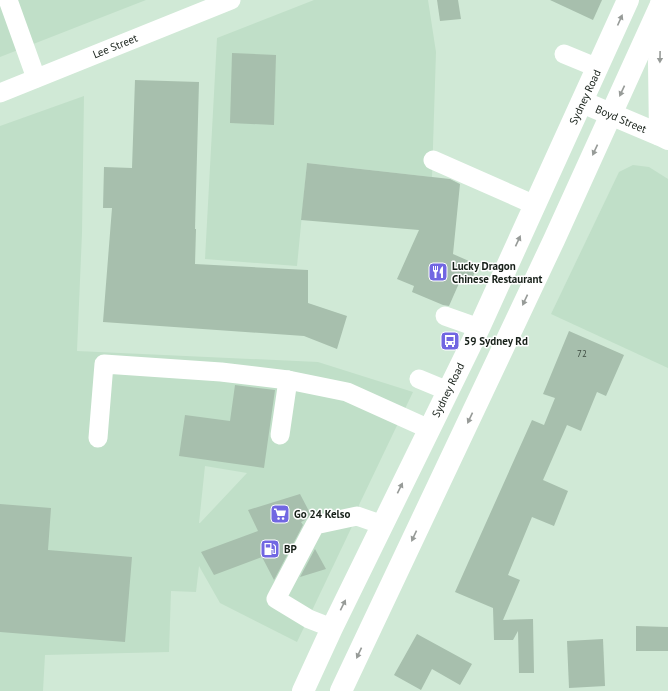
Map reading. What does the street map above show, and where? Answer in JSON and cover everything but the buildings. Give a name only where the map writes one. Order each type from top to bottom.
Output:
[{"type":"main road","name":"Sydney Road","points":[[303,691],[332,628],[479,328],[628,0]]},
{"type":"main road","name":"Boyd Street","points":[[582,102],[664,137],[659,63],[664,34],[662,2]]},
{"type":"main road","points":[[341,691],[550,247],[662,2]]},
{"type":"street","points":[[8,0],[36,78]]},
{"type":"street","name":"Lee Street","points":[[0,93],[231,0]]},
{"type":"street","points":[[564,54],[598,68]]},
{"type":"street","points":[[433,160],[535,205]]},
{"type":"street","points":[[445,316],[479,328]]},
{"type":"street","points":[[98,438],[104,364],[221,372],[288,380],[347,392],[429,429]]},
{"type":"street","points":[[419,379],[448,391]]},
{"type":"street","points":[[280,436],[288,380]]},
{"type":"street","points":[[332,628],[309,619],[276,599],[315,525],[357,516],[383,525]]},
{"type":"shaded area","points":[[0,0],[146,0],[0,57]]},
{"type":"shaded area","points":[[314,0],[428,0],[436,52],[432,177],[307,163],[297,266],[205,259],[217,38]]},
{"type":"shaded area","points":[[84,96],[82,233],[77,351],[318,362],[413,392],[359,505],[357,516],[297,642],[220,603],[199,566],[196,592],[171,591],[169,652],[45,655],[43,691],[0,691],[0,126]],"holes":[[[205,466],[247,473],[200,523],[199,523]]]},
{"type":"shaded area","points":[[633,165],[649,167],[668,179],[668,368],[551,314],[619,172]]},
{"type":"place","name":"Lucky Dragon Chinese Restaurant","points":[[438,272]]},
{"type":"place","name":"59 Sydney Rd","points":[[450,341]]},
{"type":"place","name":"Go 24 Kelso","points":[[280,514]]},
{"type":"place","name":"BP","points":[[270,549]]}]
